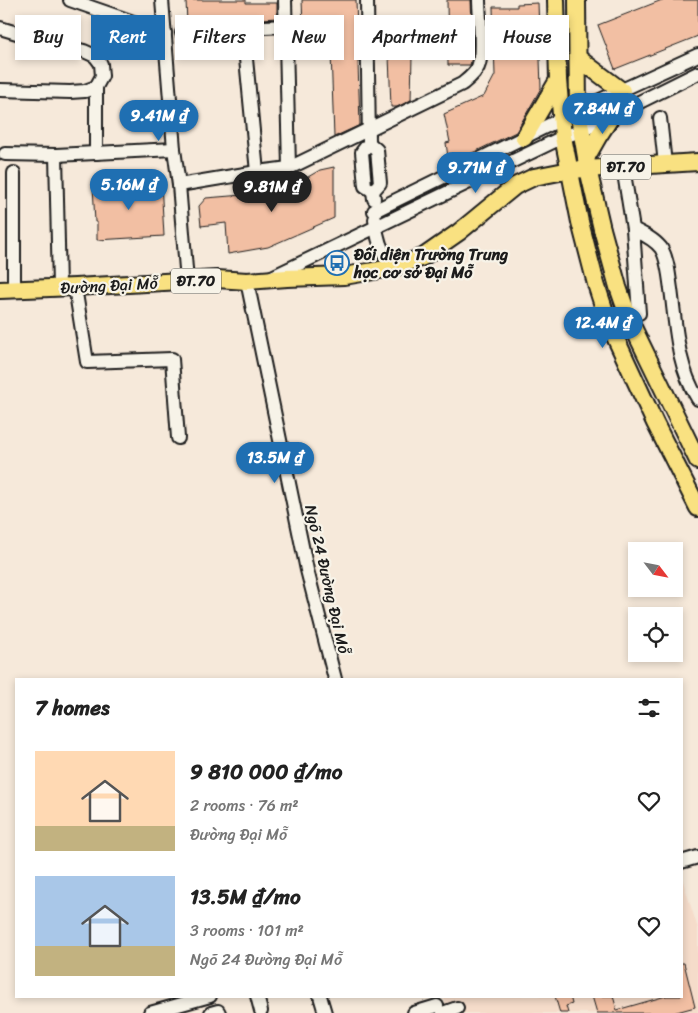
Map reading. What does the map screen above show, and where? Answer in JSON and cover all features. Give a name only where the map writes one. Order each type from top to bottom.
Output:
[{"type":"main road","points":[[556,0],[558,80],[563,137],[580,222],[596,284],[609,324],[654,423],[698,508]]},
{"type":"main road","points":[[577,0],[578,111],[587,164],[611,262],[630,320],[698,461]]},
{"type":"main road","points":[[578,58],[622,91]]},
{"type":"main road","points":[[524,138],[558,80]]},
{"type":"main road","points":[[587,164],[598,137],[612,114]]},
{"type":"main road","name":"Đường Đại Mỗ","points":[[7,289],[217,279],[247,281],[344,276],[392,268],[424,257],[459,232],[515,186],[534,177],[570,170],[587,164],[622,168],[698,162]]},
{"type":"street","points":[[70,0],[113,15]]},
{"type":"street","points":[[162,0],[163,15]]},
{"type":"street","points":[[285,0],[286,15]]},
{"type":"street","points":[[367,0],[369,143],[378,150],[380,183],[373,191],[374,211],[378,240],[392,268]]},
{"type":"street","points":[[179,185],[289,168],[462,84],[472,76],[478,67],[481,55],[479,0]]},
{"type":"street","points":[[0,28],[84,51],[95,56],[101,64],[102,76],[96,87],[96,153]]},
{"type":"street","points":[[165,33],[174,149],[188,281]]},
{"type":"street","points":[[374,211],[578,111],[698,55]]},
{"type":"street","points":[[245,60],[257,172]]},
{"type":"street","points":[[287,60],[289,168]]},
{"type":"street","points":[[268,279],[563,137],[581,131],[698,73]]},
{"type":"street","points":[[0,90],[70,92],[85,91],[96,87]]},
{"type":"street","points":[[660,118],[665,164]]},
{"type":"street","points":[[5,154],[56,155],[174,149]]},
{"type":"street","points":[[56,155],[67,287],[87,362],[172,359],[178,438]]},
{"type":"street","points":[[622,168],[633,229],[639,313],[633,315],[630,320]]},
{"type":"street","points":[[7,289],[14,173]]},
{"type":"street","points":[[633,229],[656,242],[662,250],[666,261],[680,358],[686,377],[698,399]]},
{"type":"street","name":"Ngõ 24 Đường Đại Mỗ","points":[[247,281],[307,570],[335,678]]},
{"type":"street","points":[[683,861],[698,857]]},
{"type":"street","points":[[150,1013],[192,1008],[207,998]]},
{"type":"street","points":[[258,998],[261,1011]]},
{"type":"street","points":[[321,998],[325,1013]]},
{"type":"street","points":[[414,1013],[438,1007],[457,1008]]},
{"type":"street","points":[[211,1013],[218,1011],[219,1013]]},
{"type":"shaded area","points":[[683,881],[698,929],[698,1013],[449,1013],[444,998],[683,998]]},
{"type":"building","points":[[186,0],[246,0],[246,3],[277,3],[277,15],[274,15],[274,18],[264,19],[264,15],[187,15]]},
{"type":"building","points":[[302,0],[356,0],[354,60],[358,60],[360,125],[334,137],[331,60],[344,60],[344,15],[303,15]]},
{"type":"building","points":[[447,0],[471,0],[472,15],[447,15]]},
{"type":"building","points":[[662,0],[698,0],[698,36],[615,69],[598,25]]},
{"type":"building","points":[[538,3],[538,15],[493,15],[493,7],[517,7],[517,4]]},
{"type":"building","points":[[389,60],[412,60],[411,100],[397,107],[391,107]]},
{"type":"building","points":[[448,60],[471,60],[470,65],[448,65]]},
{"type":"building","points":[[495,60],[540,60],[541,88],[516,132],[449,164],[446,143],[450,142],[444,114],[484,96],[495,75]]},
{"type":"building","points":[[334,167],[334,218],[268,247],[228,254],[226,223],[201,226],[199,206],[206,198],[267,193],[289,188],[320,170]]},
{"type":"building","points":[[161,182],[164,236],[97,240],[93,186]]},
{"type":"building","points":[[684,963],[695,1007],[673,1013],[597,1013],[593,998],[614,998],[617,1010],[659,998],[683,998]]},
{"type":"building","points":[[556,998],[570,998],[572,1004],[566,1006],[568,1013],[560,1013]]},
{"type":"place","name":"Đối diện Trường Trung học cơ sở Đại Mỗ","points":[[337,263]]}]
